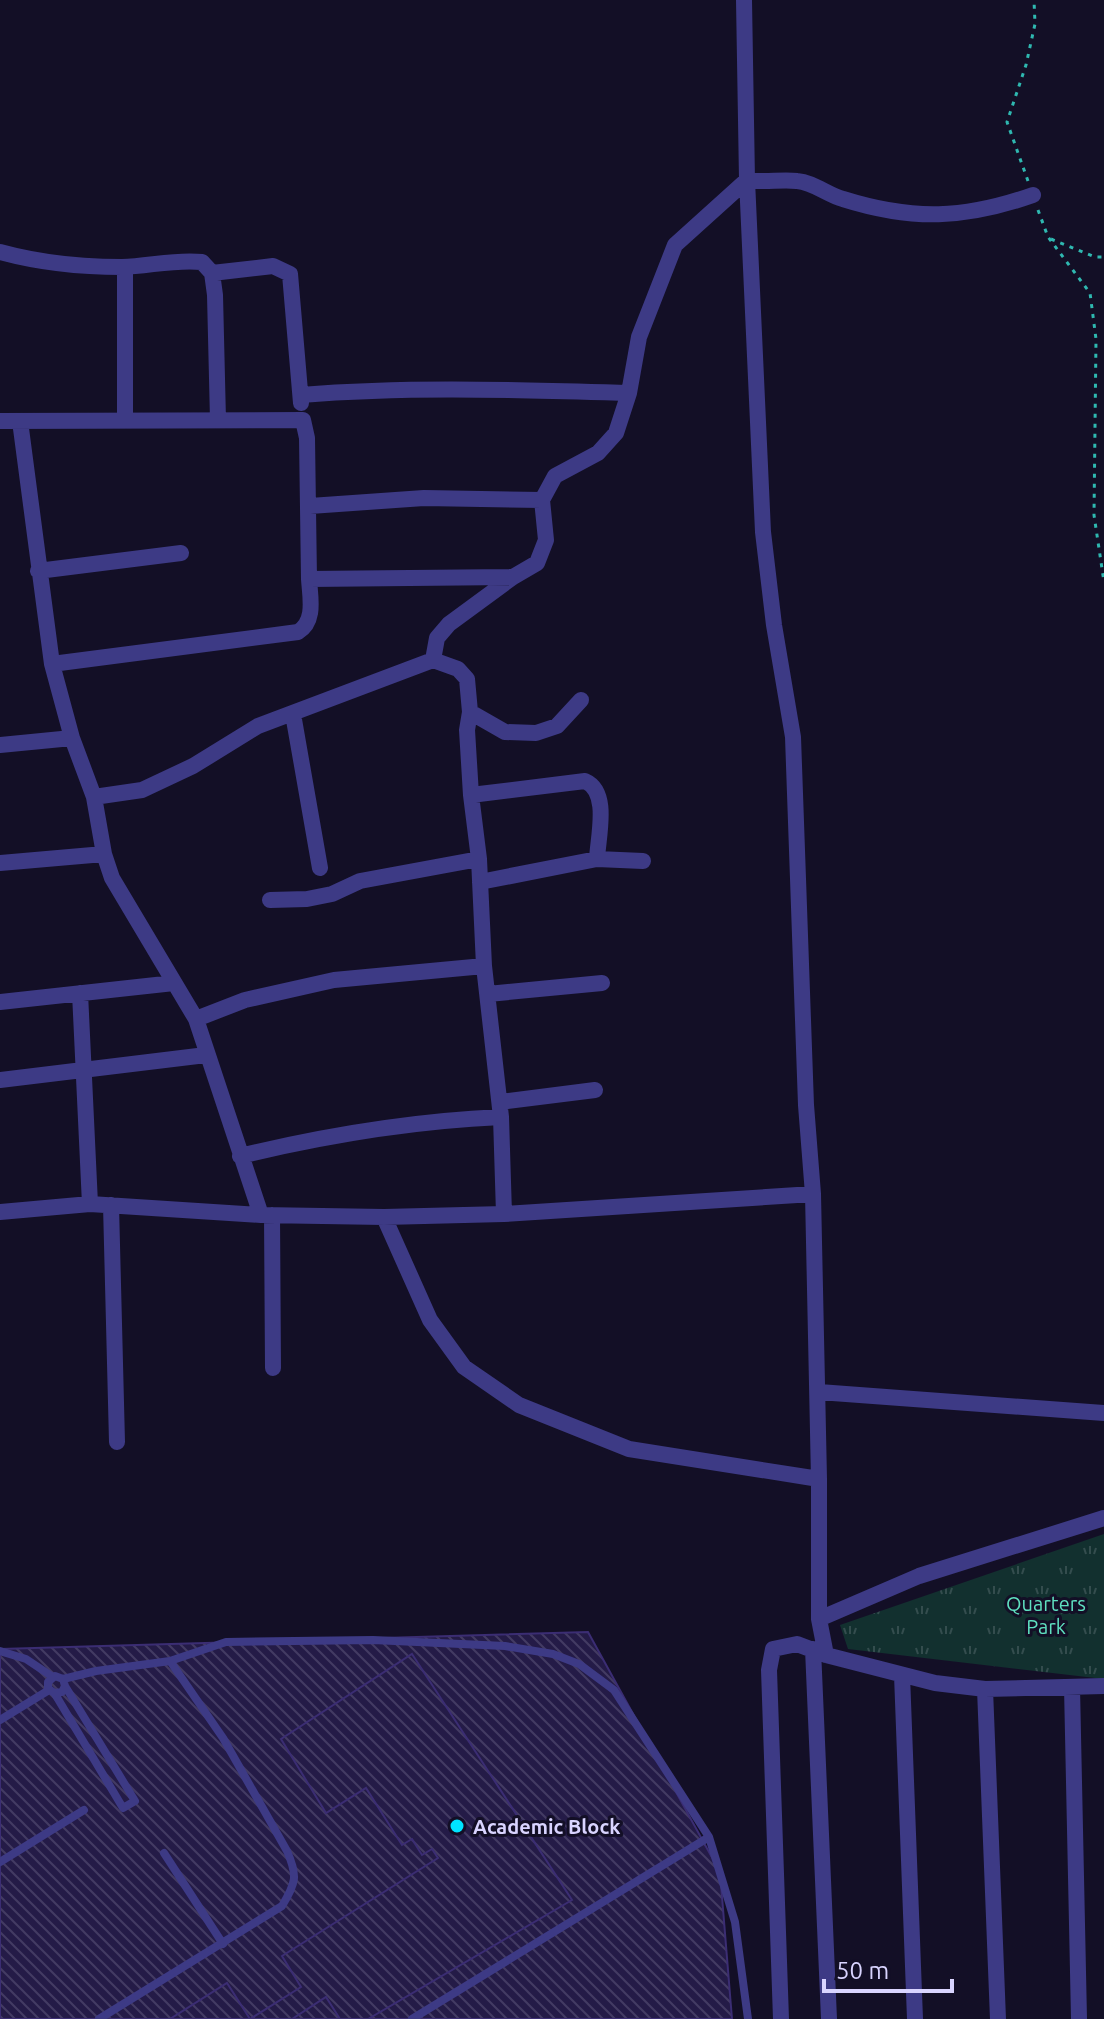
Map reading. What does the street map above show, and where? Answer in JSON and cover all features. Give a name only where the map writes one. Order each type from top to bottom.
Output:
[{"type":"street","points":[[744,0],[747,180],[763,532],[774,625],[793,737],[806,1105],[813,1194],[819,1392],[819,1652],[829,2019]]},
{"type":"street","points":[[747,180],[763,183],[799,180],[840,198],[883,210],[934,216],[994,208],[1033,195]]},
{"type":"street","points":[[433,660],[437,638],[449,624],[537,563],[546,540],[542,500],[555,476],[598,453],[616,433],[629,393],[639,337],[675,245],[747,180]]},
{"type":"street","points":[[0,252],[30,261],[125,267],[182,260],[202,262],[212,273],[215,295],[218,420]]},
{"type":"street","points":[[52,664],[298,632],[311,616],[307,438],[290,274],[273,266],[212,273]]},
{"type":"street","points":[[125,267],[125,421]]},
{"type":"street","points":[[301,395],[367,389],[446,388],[629,393]]},
{"type":"street","points":[[0,421],[303,420]]},
{"type":"street","points":[[20,421],[52,664],[72,738],[94,797],[104,854],[112,878],[196,1019],[240,1156],[266,1215],[273,1368]]},
{"type":"street","points":[[310,506],[424,498],[542,500]]},
{"type":"street","points":[[38,571],[181,553]]},
{"type":"street","points":[[309,579],[513,577]]},
{"type":"street","points":[[94,797],[142,790],[193,766],[258,726],[433,660],[458,669],[467,679],[470,712],[467,730],[471,795],[479,859],[484,966],[501,1110],[504,1214]]},
{"type":"street","points":[[470,712],[505,732],[536,733],[557,726],[581,700]]},
{"type":"street","points":[[293,714],[320,868]]},
{"type":"street","points":[[0,745],[72,738]]},
{"type":"street","points":[[471,795],[585,781],[593,784],[600,796],[597,859]]},
{"type":"street","points":[[0,863],[104,854]]},
{"type":"street","points":[[270,900],[307,899],[332,894],[360,881],[479,859]]},
{"type":"street","points":[[480,882],[597,859],[643,861]]},
{"type":"street","points":[[196,1019],[245,1000],[334,980],[484,966]]},
{"type":"street","points":[[0,1002],[174,983]]},
{"type":"street","points":[[488,994],[602,983]]},
{"type":"street","points":[[80,993],[90,1204]]},
{"type":"street","points":[[0,1080],[206,1055]]},
{"type":"street","points":[[240,1156],[362,1130],[501,1110],[595,1090]]},
{"type":"street","points":[[0,1212],[90,1204],[266,1215],[384,1217],[504,1214],[813,1194]]},
{"type":"street","points":[[111,1205],[117,1442]]},
{"type":"street","points":[[384,1217],[438,1332],[464,1367],[519,1405],[629,1449],[819,1479]]},
{"type":"street","points":[[819,1392],[1104,1413]]},
{"type":"street","points":[[819,1619],[919,1576],[1104,1518]]},
{"type":"street","points":[[781,2019],[769,1661],[773,1649],[797,1644],[935,1683],[985,1689],[1104,1686]]},
{"type":"street","points":[[902,1675],[915,2019]]},
{"type":"street","points":[[1072,1687],[1079,2019]]},
{"type":"street","points":[[985,1689],[998,2019]]},
{"type":"lane","points":[[0,1651],[26,1659],[60,1681],[135,1801],[123,1808],[48,1682],[60,1681],[96,1671],[170,1661],[226,1642],[373,1640],[505,1646],[553,1654],[579,1664],[614,1690],[709,1837],[735,1922],[748,2019]]},
{"type":"lane","points":[[99,2019],[282,1906],[295,1885],[293,1865],[223,1738],[170,1661]]},
{"type":"lane","points":[[0,1720],[52,1692],[62,1692],[60,1681]]},
{"type":"lane","points":[[0,1862],[84,1810]]},
{"type":"lane","points":[[412,2019],[709,1837]]},
{"type":"lane","points":[[164,1853],[223,1944]]},
{"type":"path","points":[[1034,0],[1035,24],[1026,65],[1007,122],[1048,237],[1090,293],[1096,339],[1094,515],[1104,582]]},
{"type":"path","points":[[1048,237],[1095,257],[1104,257]]},
{"type":"green space","name":"Quarters Park","points":[[1104,1534],[1104,1679],[848,1649],[840,1625]]},
{"type":"building","points":[[588,1632],[720,1872],[732,2019],[0,2019],[0,1649]]},
{"type":"building","name":"Academic Block","points":[[412,1654],[572,1900],[368,2019],[340,2019],[326,1997],[292,2019],[250,2019],[301,1987],[282,1956],[438,1858],[432,1849],[422,1855],[412,1839],[402,1845],[366,1788],[326,1813],[281,1739]]},
{"type":"building","points":[[227,1983],[250,2019],[170,2019]]},
{"type":"place","name":"Academic Block","points":[[457,1826]]}]
